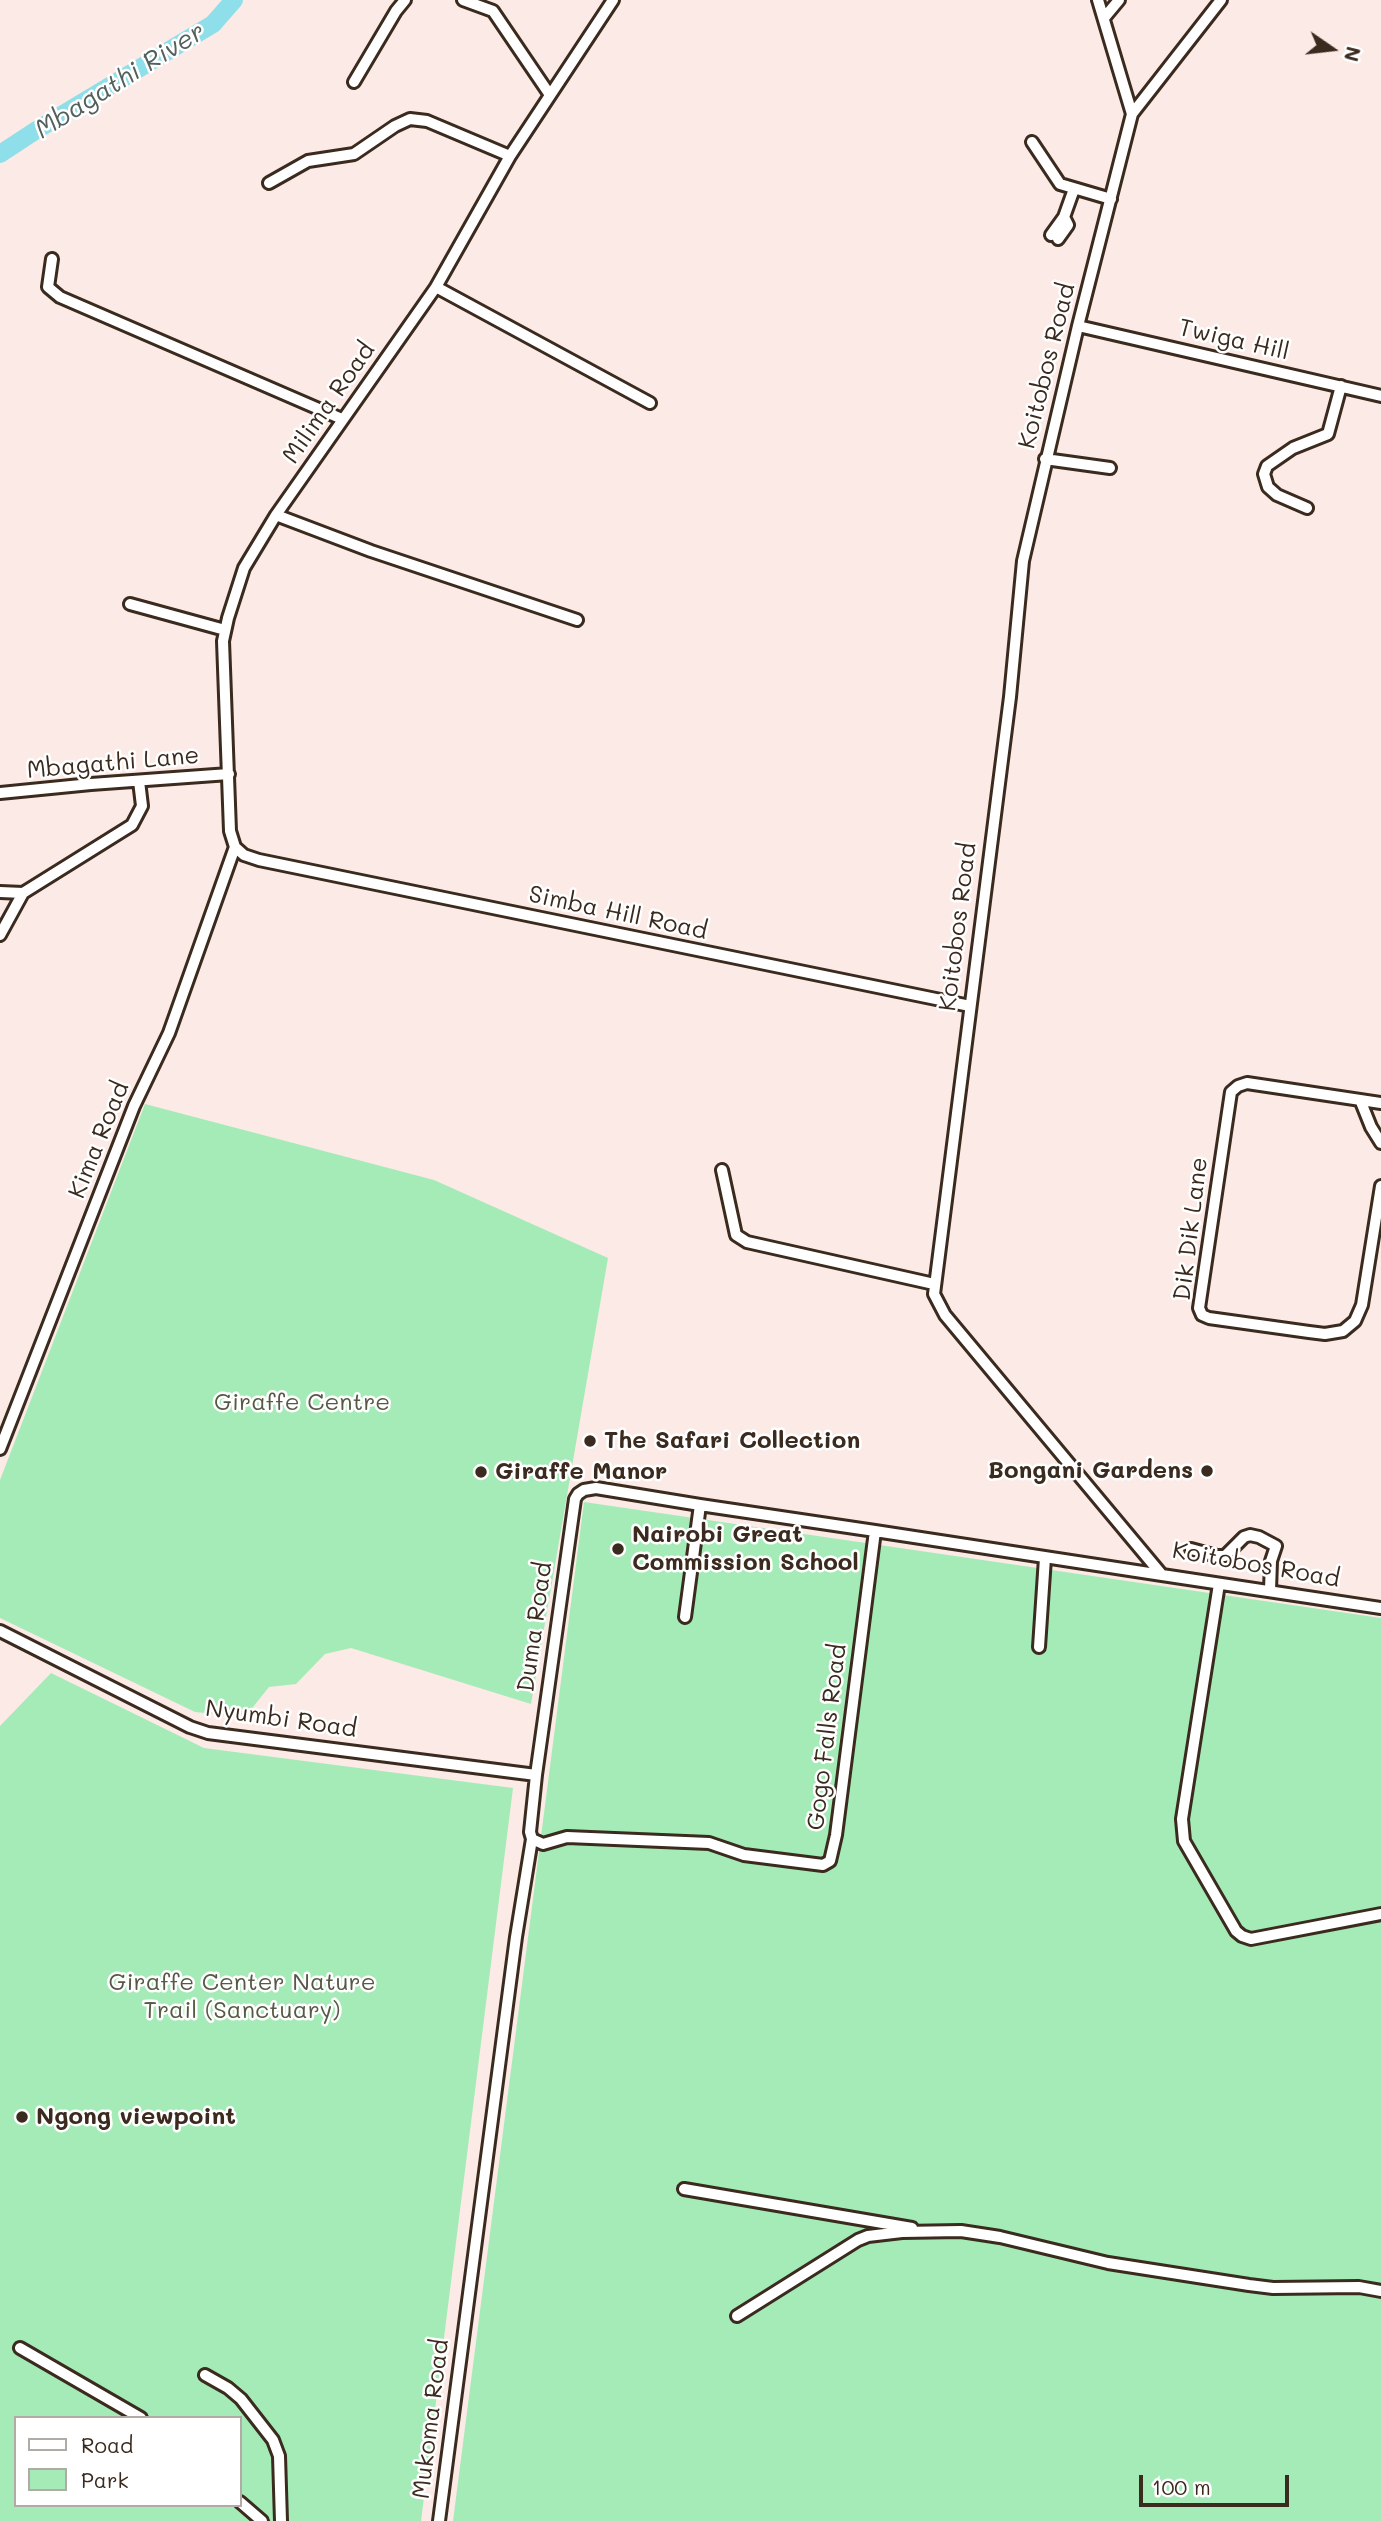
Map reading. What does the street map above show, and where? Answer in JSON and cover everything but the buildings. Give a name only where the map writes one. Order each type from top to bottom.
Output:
[{"type":"street","points":[[354,82],[405,0]]},
{"type":"street","points":[[463,0],[494,11],[550,95]]},
{"type":"street","name":"Milima Road","points":[[235,847],[230,831],[223,640],[244,568],[276,514],[436,287],[510,156],[613,0]]},
{"type":"street","name":"Koitobos Road","points":[[1098,0],[1132,114],[1045,459],[1023,561],[1010,697],[934,1294],[945,1315],[1162,1575],[1381,1608]]},
{"type":"street","points":[[1104,18],[1119,0]]},
{"type":"street","points":[[1132,114],[1221,0]]},
{"type":"street","points":[[269,183],[308,161],[354,153],[410,119],[427,121],[510,156]]},
{"type":"street","points":[[1026,155],[1035,145],[1056,180],[1063,186],[1111,200]]},
{"type":"street","points":[[1055,237],[1069,225],[1064,217],[1074,189]]},
{"type":"street","points":[[52,258],[48,287],[60,297],[342,419]]},
{"type":"street","points":[[436,287],[650,403]]},
{"type":"street","name":"Twiga Hill","points":[[1078,326],[1381,396]]},
{"type":"street","points":[[1307,508],[1277,495],[1268,487],[1264,474],[1267,466],[1293,448],[1328,435],[1341,386]]},
{"type":"street","points":[[1045,459],[1110,468]]},
{"type":"street","points":[[276,514],[371,551],[577,620]]},
{"type":"street","points":[[130,604],[225,630]]},
{"type":"street","name":"Mbagathi Lane","points":[[0,793],[229,774]]},
{"type":"street","points":[[0,935],[23,894],[132,825],[142,806],[139,780]]},
{"type":"street","name":"Simba Hill Road","points":[[235,847],[244,855],[259,860],[970,1006]]},
{"type":"street","name":"Kima Road","points":[[0,1448],[134,1106],[169,1033],[235,847]]},
{"type":"street","points":[[0,892],[23,894]]},
{"type":"street","name":"Dik Dik Lane","points":[[1381,1104],[1247,1083],[1231,1092],[1199,1308],[1202,1315],[1325,1334],[1343,1331],[1355,1321],[1362,1305],[1381,1186]]},
{"type":"street","points":[[1361,1102],[1381,1143]]},
{"type":"street","points":[[722,1170],[736,1234],[747,1242],[934,1284]]},
{"type":"street","name":"Duma Road","points":[[532,1839],[530,1832],[536,1775],[575,1499],[584,1490],[596,1488],[700,1505]]},
{"type":"street","points":[[685,1616],[700,1505],[1162,1575]]},
{"type":"street","name":"Gogo Falls Road","points":[[532,1839],[543,1844],[567,1836],[709,1843],[744,1855],[823,1865],[830,1861],[836,1835],[875,1531]]},
{"type":"street","points":[[1191,1549],[1225,1556],[1244,1536],[1259,1537],[1276,1546],[1271,1561],[1270,1590]]},
{"type":"street","points":[[1040,1647],[1045,1558]]},
{"type":"street","points":[[1219,1584],[1182,1819],[1184,1840],[1236,1931],[1242,1936],[1251,1939],[1381,1914]]},
{"type":"street","name":"Nyumbi Road","points":[[0,1631],[190,1727],[208,1733],[536,1775]]},
{"type":"street","name":"Mukoma Road","points":[[439,2521],[516,1937],[532,1839]]},
{"type":"street","points":[[684,2189],[936,2232]]},
{"type":"street","points":[[737,2316],[868,2236],[961,2231],[1000,2237],[1108,2263],[1249,2285],[1273,2288],[1359,2287],[1381,2291]]},
{"type":"street","points":[[20,2348],[138,2416]]},
{"type":"street","points":[[205,2375],[241,2399],[273,2440],[280,2466],[281,2521]]},
{"type":"street","points":[[242,2504],[262,2521]]},
{"type":"green space","name":"Giraffe Centre","points":[[145,1104],[434,1180],[608,1258],[531,1704],[351,1648],[325,1654],[296,1684],[269,1687],[245,1717],[195,1712],[0,1618],[0,1480]]},
{"type":"green space","points":[[584,1502],[1381,1618],[1381,2521],[453,2521]]},
{"type":"green space","name":"Giraffe Center Nature Trail (Sanctuary)","points":[[51,1673],[204,1748],[513,1788],[421,2521],[0,2521],[0,1726]]},
{"type":"waterway","name":"Mbagathi River","points":[[0,154],[213,24],[234,0]]},
{"type":"place","name":"The Safari Collection","points":[[590,1441]]},
{"type":"place","name":"Bongani Gardens","points":[[1207,1471]]},
{"type":"place","name":"Giraffe Manor","points":[[481,1472]]},
{"type":"place","name":"Nairobi Great Commission School","points":[[618,1549]]},
{"type":"place","name":"Ngong viewpoint","points":[[22,2117]]}]
